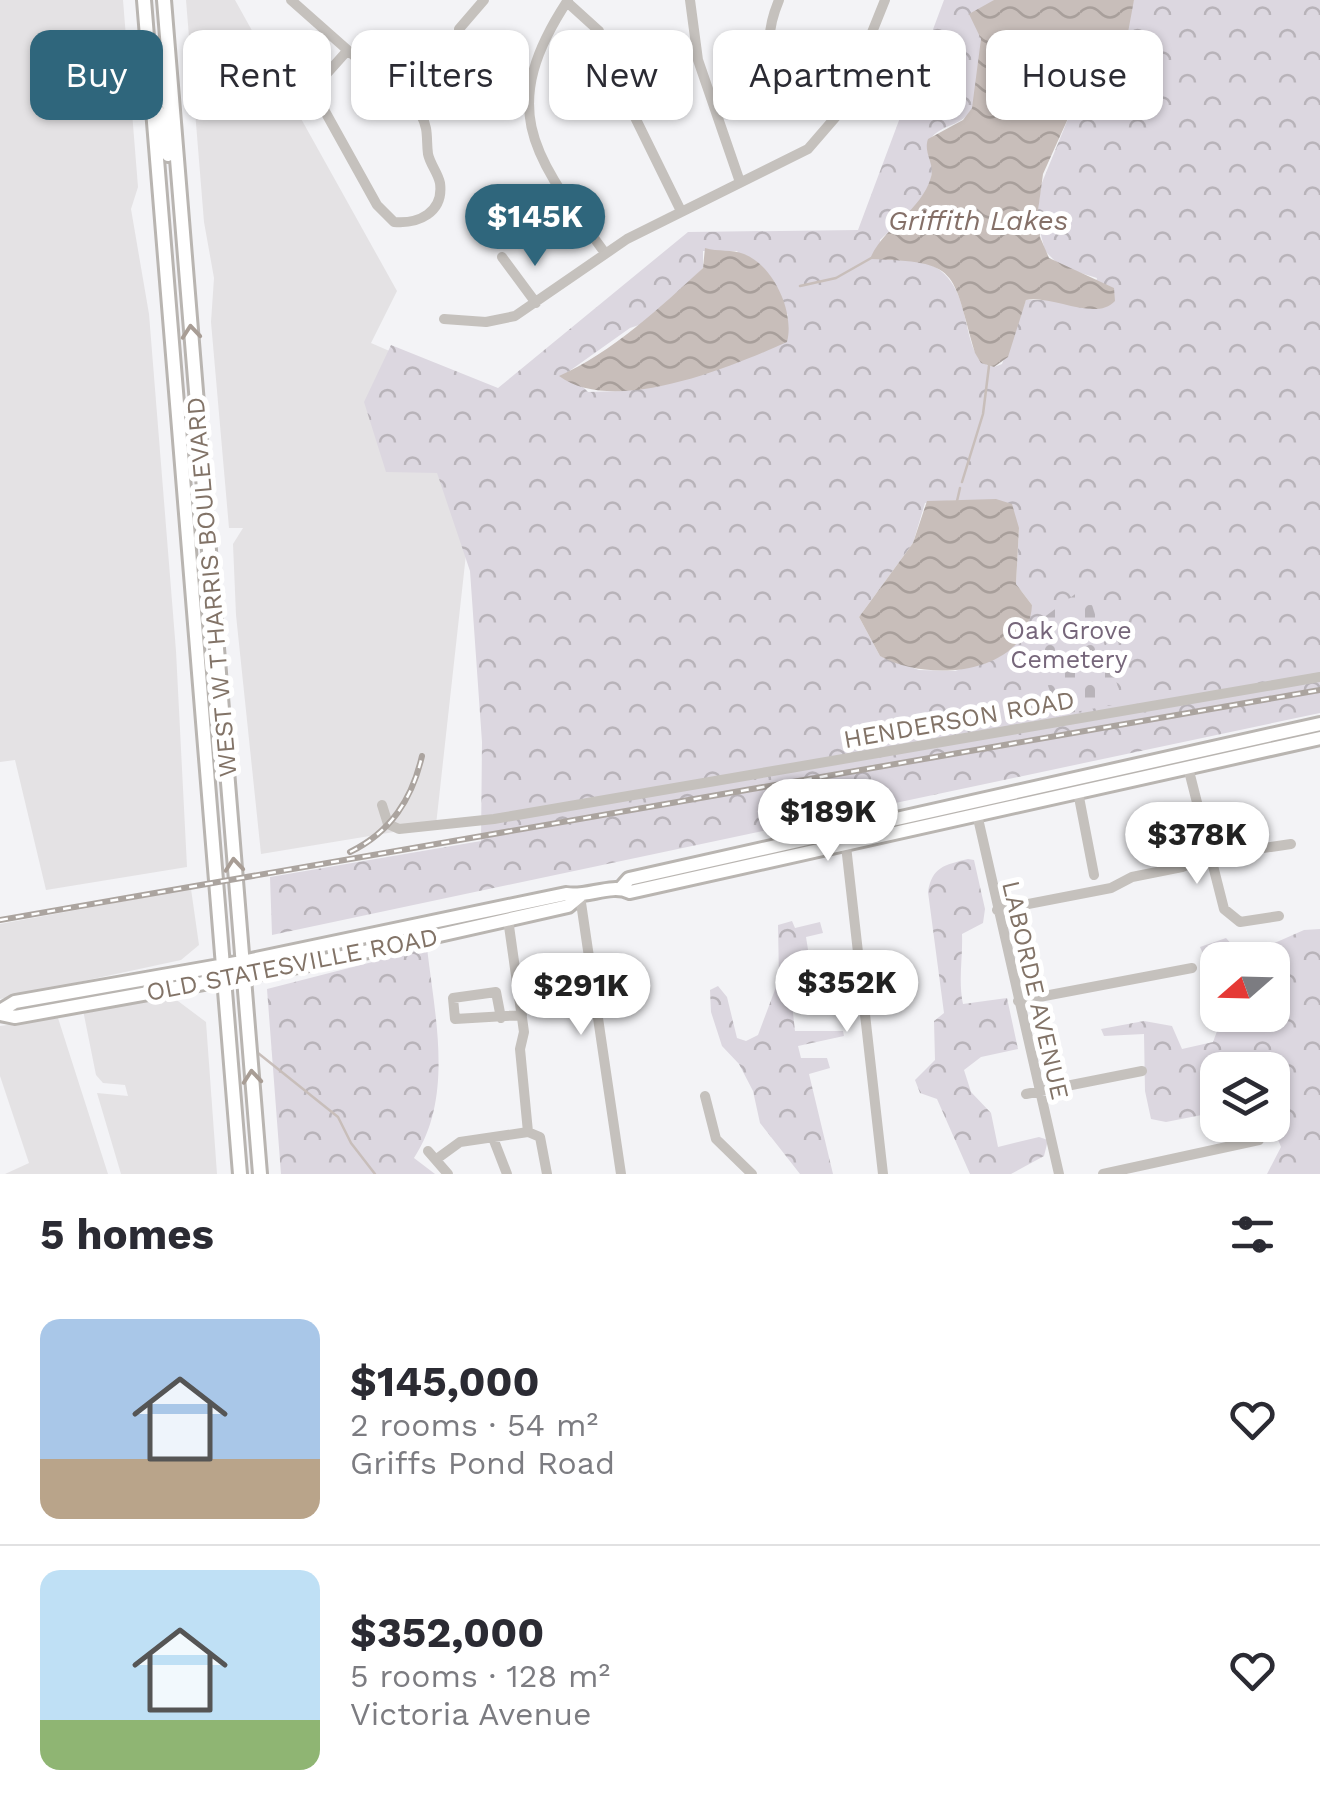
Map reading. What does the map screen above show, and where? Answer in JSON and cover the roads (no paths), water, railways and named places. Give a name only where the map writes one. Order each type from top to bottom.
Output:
[{"type":"main road","name":"WEST W T HARRIS BOULEVARD","points":[[145,0],[147,30]]},
{"type":"main road","points":[[145,0],[160,88],[172,111]]},
{"type":"main road","name":"WEST W T HARRIS BOULEVARD","points":[[164,0],[260,1174]]},
{"type":"main road","points":[[163,119],[174,213],[184,251]]},
{"type":"main road","name":"WEST W T HARRIS BOULEVARD","points":[[153,120],[240,1174]]},
{"type":"main road","name":"OLD STATESVILLE ROAD","points":[[243,969],[566,894],[580,896],[622,888],[630,892],[1320,724]]},
{"type":"main road","name":"OLD STATESVILLE ROAD","points":[[845,837],[977,814],[1320,738]]},
{"type":"main road","name":"OLD STATESVILLE ROAD","points":[[2,1013],[16,1017],[508,919],[568,906],[580,896]]},
{"type":"main road","name":"OLD STATESVILLE ROAD","points":[[2,1013],[15,1002],[136,981],[223,973]]},
{"type":"main road","points":[[2,1013],[136,981]]},
{"type":"street","points":[[291,0],[351,54]]},
{"type":"street","points":[[458,30],[484,0]]},
{"type":"street","points":[[690,0],[698,60],[740,182]]},
{"type":"street","points":[[770,30],[779,0]]},
{"type":"street","points":[[873,30],[885,0]]},
{"type":"street","points":[[605,253],[550,175],[526,110],[529,87],[567,1],[599,31],[625,97],[680,211]]},
{"type":"street","points":[[347,51],[322,79],[316,97],[377,205],[394,222],[413,224],[432,213],[440,197],[440,179],[428,157],[428,127],[423,120]]},
{"type":"street","points":[[444,319],[501,321],[536,303],[605,253],[815,143],[834,120]]},
{"type":"street","points":[[502,258],[536,303]]},
{"type":"street","name":"HENDERSON ROAD","points":[[382,805],[388,824],[399,828],[477,822],[1320,677]]},
{"type":"street","points":[[1188,768],[1224,908],[1240,922],[1279,916]]},
{"type":"street","points":[[1078,792],[1094,875]]},
{"type":"street","name":"LABORDE AVENUE","points":[[977,814],[1058,1174]]},
{"type":"street","points":[[845,837],[883,1174]]},
{"type":"street","points":[[997,910],[1098,891],[1210,856],[1292,844]]},
{"type":"street","points":[[580,896],[621,1174]]},
{"type":"street","points":[[508,919],[522,1015],[520,1049],[528,1132]]},
{"type":"street","points":[[1018,1001],[1192,968]]},
{"type":"street","points":[[501,1018],[496,992],[453,998],[455,1019],[501,1018],[522,1015]]},
{"type":"street","points":[[1026,1094],[1142,1071]]},
{"type":"street","points":[[705,1096],[716,1139],[748,1173]]},
{"type":"street","points":[[438,1158],[460,1142],[528,1132],[540,1137],[548,1174]]},
{"type":"street","points":[[494,1138],[507,1174]]},
{"type":"street","points":[[1102,1174],[1250,1142]]},
{"type":"street","points":[[428,1151],[448,1174]]},
{"type":"water","name":"Griffith Lakes","points":[[994,0],[1134,0],[1128,30],[986,30],[986,120],[1067,120],[1043,174],[1038,211],[1040,237],[1049,258],[1114,288],[1115,301],[1107,307],[1085,309],[1026,300],[1008,357],[994,367],[981,363],[975,353],[961,303],[947,276],[921,263],[870,259],[926,189],[932,172],[928,139],[966,120],[972,108],[981,39],[969,14]]},
{"type":"water","points":[[705,248],[744,254],[764,268],[785,304],[787,342],[704,375],[640,390],[582,387],[559,376],[616,342],[671,297],[703,268]]},
{"type":"water","points":[[996,499],[1012,504],[1019,528],[1016,584],[1032,605],[1026,629],[1013,647],[995,659],[948,670],[923,669],[880,656],[859,617],[913,543],[927,501]]},
{"type":"waterway","points":[[800,286],[836,278],[873,257]]},
{"type":"waterway","points":[[962,482],[983,414],[989,366]]},
{"type":"waterway","points":[[957,501],[960,488]]},
{"type":"waterway","points":[[258,1053],[338,1117],[351,1143],[375,1174]]},
{"type":"railway","points":[[0,920],[1320,690]]},
{"type":"railway","points":[[350,852],[377,835],[398,813],[422,756]]},
{"type":"park label","name":"Oak Grove Cemetery","points":[[1069,644]]}]
